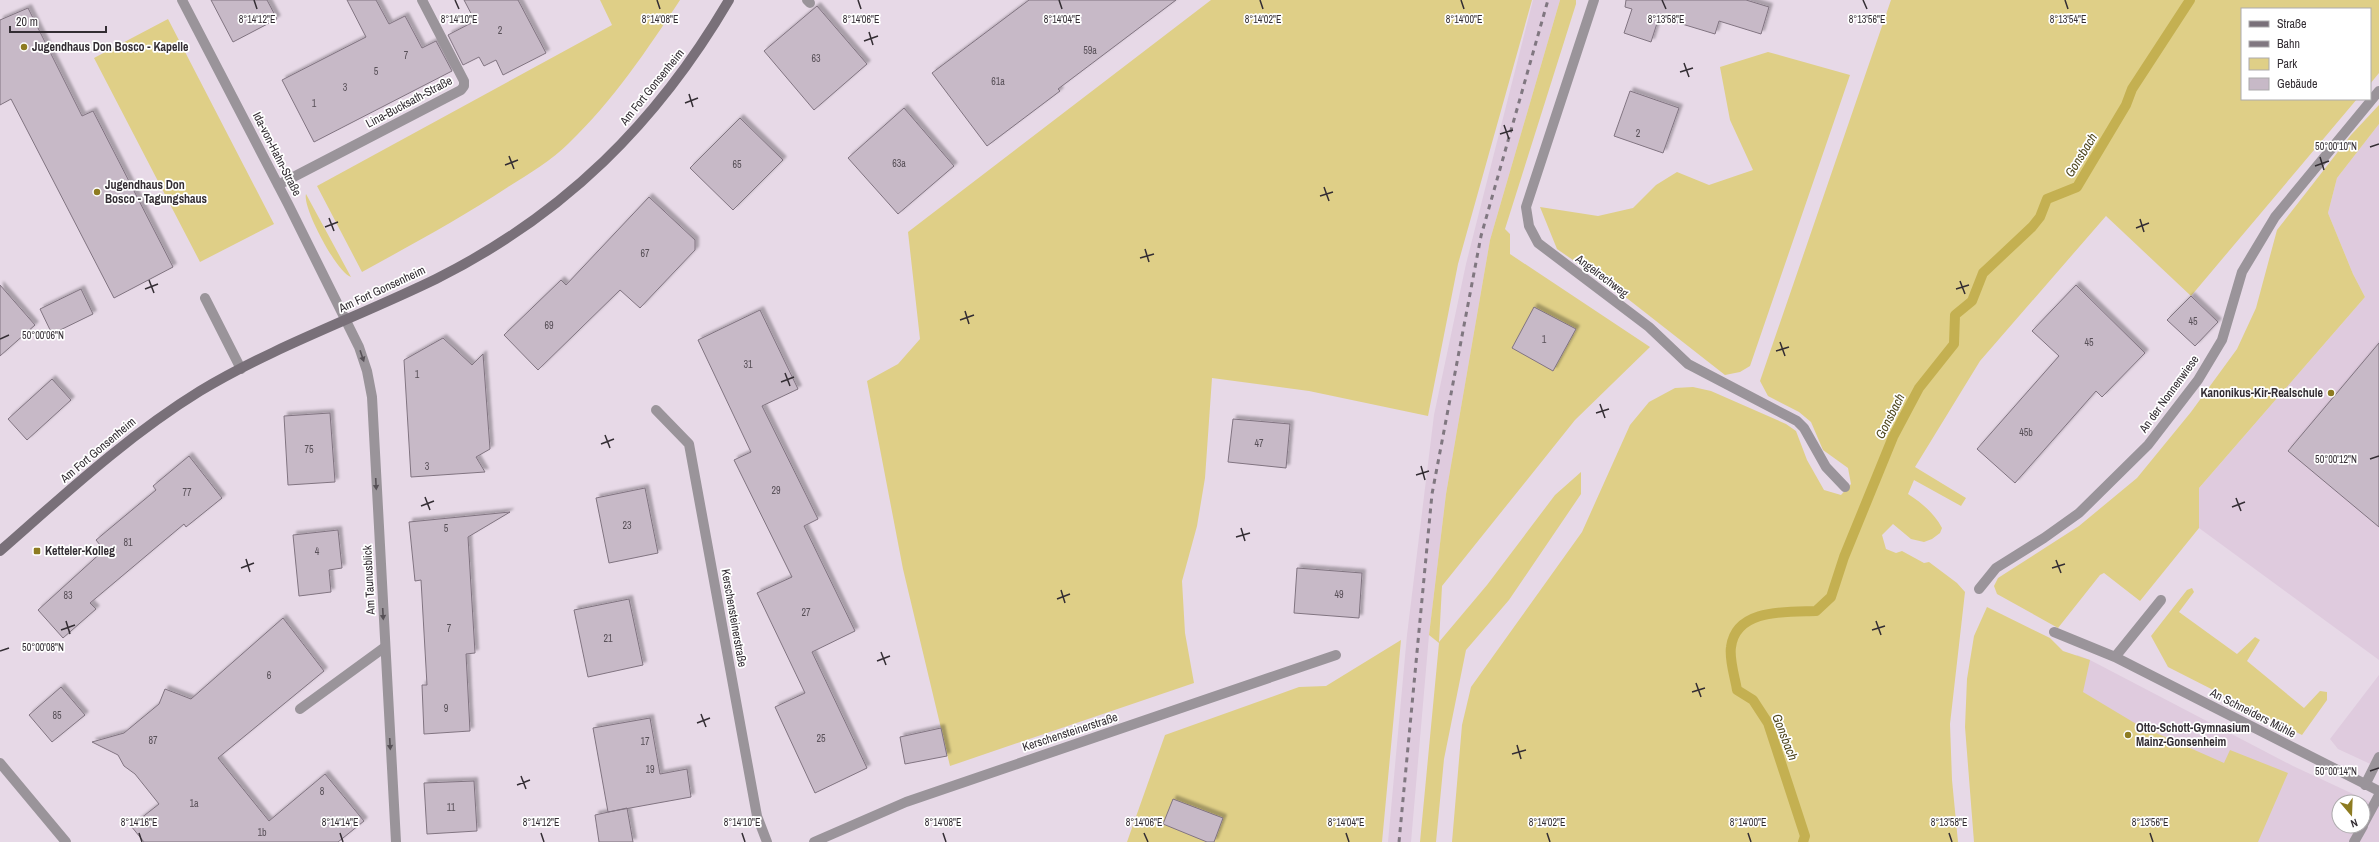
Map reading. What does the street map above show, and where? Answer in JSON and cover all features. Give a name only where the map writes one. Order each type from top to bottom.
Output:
[{"type":"street","name":"Ida-von-Hahn-Straße","points":[[182,0],[346,320]]},
{"type":"street","name":"Lina-Bucksath-Straße","points":[[278,185],[461,90],[464,86],[464,81],[422,0]]},
{"type":"street","name":"Am Fort Gonsenheim","points":[[0,551],[138,432],[201,391],[241,369],[436,278],[502,243],[556,203],[645,121],[703,43],[729,0]]},
{"type":"street","name":"Angelrechweg","points":[[1594,0],[1526,207],[1529,226],[1538,243],[1649,327],[1688,364],[1797,420],[1804,428],[1822,461],[1844,487]]},
{"type":"street","name":"An der Nonnenwiese","points":[[1979,589],[1996,568],[2044,538],[2079,513],[2148,444],[2198,380],[2222,340],[2242,272],[2275,217],[2379,91]]},
{"type":"street","points":[[205,298],[241,369]]},
{"type":"street","name":"Am Taunusblick","points":[[346,320],[367,371],[372,397],[396,842]]},
{"type":"street","name":"Kerschensteinerstraße","points":[[656,410],[689,444],[757,816],[767,842]]},
{"type":"street","points":[[2116,657],[2161,600]]},
{"type":"street","name":"An Schneiders Mühle","points":[[2054,632],[2116,657],[2379,791]]},
{"type":"street","points":[[300,709],[385,647]]},
{"type":"street","name":"Kerschensteinerstraße","points":[[814,842],[906,802],[1336,655]]},
{"type":"street","points":[[2365,784],[2379,757]]},
{"type":"street","points":[[0,762],[66,842]]},
{"type":"street","points":[[2371,810],[2379,795]]},
{"type":"shaded area","points":[[1533,0],[1560,0],[1490,240],[1446,494],[1429,635],[1411,842],[1388,842],[1407,635],[1434,415],[1466,264]]},
{"type":"shaded area","name":"Kanonikus-Kir-Realschule","points":[[2379,124],[2379,660],[2199,528],[2199,488],[2365,297],[2353,274],[2328,213],[2337,178]]},
{"type":"shaded area","name":"Otto-Schott-Gymnasium Mainz-Gonsenheim","points":[[2077,655],[2090,660],[2293,766],[2353,794],[2331,794],[2331,834],[2371,834],[2371,802],[2379,806],[2379,842],[1983,842]]},
{"type":"shaded area","points":[[2379,675],[2379,768],[2338,749],[2330,739]]},
{"type":"green space","points":[[600,0],[680,0],[642,56],[615,92],[585,127],[548,161],[472,210],[362,272],[317,186],[612,25]]},
{"type":"green space","points":[[1211,0],[1532,0],[1458,264],[1428,416],[1309,391],[1212,378],[1205,478],[1197,526],[1182,581],[1185,633],[1194,683],[950,766],[903,569],[867,381],[898,364],[920,339],[908,232]]},
{"type":"green space","points":[[1560,0],[1576,0],[1576,4],[1505,229],[1510,234],[1510,254],[1650,347],[1575,420],[1442,586],[1439,642],[1487,585],[1555,495],[1581,472],[1581,494],[1509,600],[1466,650],[1444,759],[1436,842],[1420,842],[1439,643],[1429,635],[1446,494],[1490,240]]},
{"type":"green space","points":[[1891,0],[2379,0],[2379,73],[2371,83],[2371,8],[2241,8],[2241,100],[2356,100],[2191,296],[2106,216],[1980,361],[1915,467],[1966,498],[1961,506],[1914,480],[1908,494],[1931,513],[1942,528],[1940,533],[1932,539],[1924,542],[1911,539],[1893,524],[1882,535],[1886,549],[1896,553],[1902,551],[1924,563],[1929,562],[1957,583],[1965,592],[1950,724],[1952,780],[1958,842],[1452,842],[1462,725],[1471,687],[1582,532],[1630,425],[1649,402],[1675,388],[1693,387],[1711,391],[1786,424],[1796,431],[1807,460],[1824,490],[1841,495],[1851,484],[1848,468],[1823,450],[1811,422],[1799,412],[1768,396],[1760,381]]},
{"type":"green space","points":[[168,19],[274,224],[200,262],[94,58]]},
{"type":"green space","points":[[1768,52],[1850,75],[1750,366],[1740,372],[1725,375],[1619,292],[1557,249],[1540,207],[1598,216],[1633,208],[1656,185],[1677,172],[1709,185],[1753,170],[1730,120],[1720,67]]},
{"type":"green space","points":[[2379,105],[2379,124],[2337,178],[2328,213],[2353,274],[2365,297],[2199,488],[2199,528],[2140,601],[2104,573],[2100,575],[2058,628],[1997,594],[1994,586],[1998,578],[2079,526],[2137,478],[2191,412],[2237,349],[2256,308],[2277,230],[2351,135]]},
{"type":"green space","points":[[306,194],[351,277],[345,273],[338,264],[322,239],[309,212]]},
{"type":"green space","points":[[2192,588],[2194,592],[2179,612],[2237,654],[2255,637],[2260,640],[2247,661],[2304,708],[2320,691],[2327,692],[2327,700],[2302,735],[2168,667],[2151,636],[2187,590]]},
{"type":"green space","name":"Otto-Schott-Gymnasium Mainz-Gonsenheim","points":[[1987,607],[2050,638],[2063,651],[2090,660],[2083,692],[2138,725],[2224,763],[2230,750],[2288,773],[2258,842],[1974,842],[1965,727],[1967,679],[1974,636]]},
{"type":"green space","points":[[1401,640],[1382,842],[1127,842],[1165,735],[1299,687],[1326,686]]},
{"type":"building","points":[[211,0],[267,0],[277,19],[233,42]]},
{"type":"building","points":[[347,0],[376,0],[389,24],[405,16],[422,48],[436,41],[452,71],[314,142],[282,80],[366,37]]},
{"type":"building","points":[[464,0],[518,0],[546,53],[503,75],[496,60],[484,66],[479,57],[463,65],[448,35],[475,21]]},
{"type":"building","points":[[1029,0],[1176,0],[1058,89],[1060,91],[987,146],[932,73]]},
{"type":"building","points":[[1626,0],[1746,0],[1769,7],[1761,34],[1719,21],[1715,34],[1659,17],[1651,42],[1624,33],[1632,9],[1625,7]]},
{"type":"building","points":[[817,6],[867,64],[814,110],[764,51]]},
{"type":"building","name":"Jugendhaus Don Bosco - Tagungshaus","points":[[28,8],[82,116],[93,111],[173,267],[114,298],[11,99],[0,105],[0,20]]},
{"type":"building","points":[[1630,91],[1679,108],[1663,153],[1614,136]]},
{"type":"building","points":[[904,108],[954,166],[898,214],[848,158]]},
{"type":"building","points":[[740,118],[783,160],[733,210],[690,168]]},
{"type":"building","points":[[649,197],[695,240],[695,250],[640,308],[620,290],[538,370],[504,335],[561,280],[566,285]]},
{"type":"building","points":[[0,285],[35,325],[0,356]]},
{"type":"building","points":[[2076,285],[2145,353],[2102,397],[2096,391],[2015,483],[1977,449],[2059,356],[2032,331]]},
{"type":"building","points":[[81,289],[93,314],[52,334],[40,309]]},
{"type":"building","points":[[2191,296],[2218,322],[2195,346],[2167,320]]},
{"type":"building","points":[[1534,307],[1576,329],[1553,371],[1512,348]]},
{"type":"building","points":[[760,310],[798,389],[762,406],[818,519],[804,526],[855,631],[812,652],[867,768],[815,793],[775,707],[805,693],[757,593],[792,577],[734,460],[751,452],[698,340]]},
{"type":"building","points":[[443,338],[472,365],[483,354],[490,449],[476,457],[485,472],[411,477],[404,360]]},
{"type":"building","points":[[2379,343],[2379,527],[2288,451]]},
{"type":"building","points":[[52,379],[71,400],[27,440],[8,419]]},
{"type":"building","points":[[330,413],[335,482],[288,485],[284,416]]},
{"type":"building","points":[[1233,419],[1290,424],[1286,468],[1228,462]]},
{"type":"building","points":[[189,456],[222,498],[186,527],[184,524],[90,603],[96,609],[63,638],[38,610],[104,550],[96,540],[156,490],[153,486]]},
{"type":"building","points":[[645,488],[658,553],[609,563],[596,498]]},
{"type":"building","points":[[510,512],[468,537],[475,653],[466,654],[470,731],[424,734],[422,685],[427,685],[421,580],[415,581],[409,522]]},
{"type":"building","points":[[338,530],[342,568],[329,570],[331,592],[299,596],[293,535]]},
{"type":"building","points":[[1297,568],[1362,573],[1359,618],[1294,613]]},
{"type":"building","points":[[629,599],[643,665],[588,677],[574,610]]},
{"type":"building","points":[[283,618],[324,671],[218,758],[269,821],[325,774],[364,821],[338,842],[144,842],[131,826],[159,804],[135,774],[124,766],[118,755],[92,742],[124,733],[159,704],[165,689],[191,699]]},
{"type":"building","points":[[61,687],[85,715],[52,742],[29,715]]},
{"type":"building","points":[[650,718],[660,774],[687,769],[691,797],[608,812],[593,728]]},
{"type":"building","points":[[941,728],[947,756],[905,764],[900,737]]},
{"type":"building","points":[[474,781],[477,831],[427,834],[424,783]]},
{"type":"building","points":[[1173,799],[1223,818],[1214,842],[1207,842],[1163,824]]},
{"type":"building","points":[[627,808],[633,842],[599,842],[595,815]]},
{"type":"waterway","name":"Gonsbach","points":[[1803,842],[1805,836],[1768,723],[1753,700],[1737,690],[1731,663],[1731,647],[1735,634],[1742,625],[1752,619],[1778,613],[1816,611],[1831,597],[1844,557],[1893,437],[1919,388],[1954,344],[1955,315],[1972,301],[1983,273],[2032,227],[2040,217],[2047,199],[2077,187],[2126,105],[2132,89],[2190,0]]},
{"type":"railway","points":[[1399,842],[1432,494],[1481,236],[1548,0]]},
{"type":"place","name":"Jugendhaus Don Bosco - Kapelle","points":[[24,47]]},
{"type":"place","name":"Jugendhaus Don Bosco - Tagungshaus","points":[[97,192]]},
{"type":"place","name":"Kanonikus-Kir-Realschule","points":[[2331,393]]},
{"type":"place","name":"Ketteler-Kolleg","points":[[37,551]]},
{"type":"place","name":"Otto-Schott-Gymnasium Mainz-Gonsenheim","points":[[2128,735]]}]
